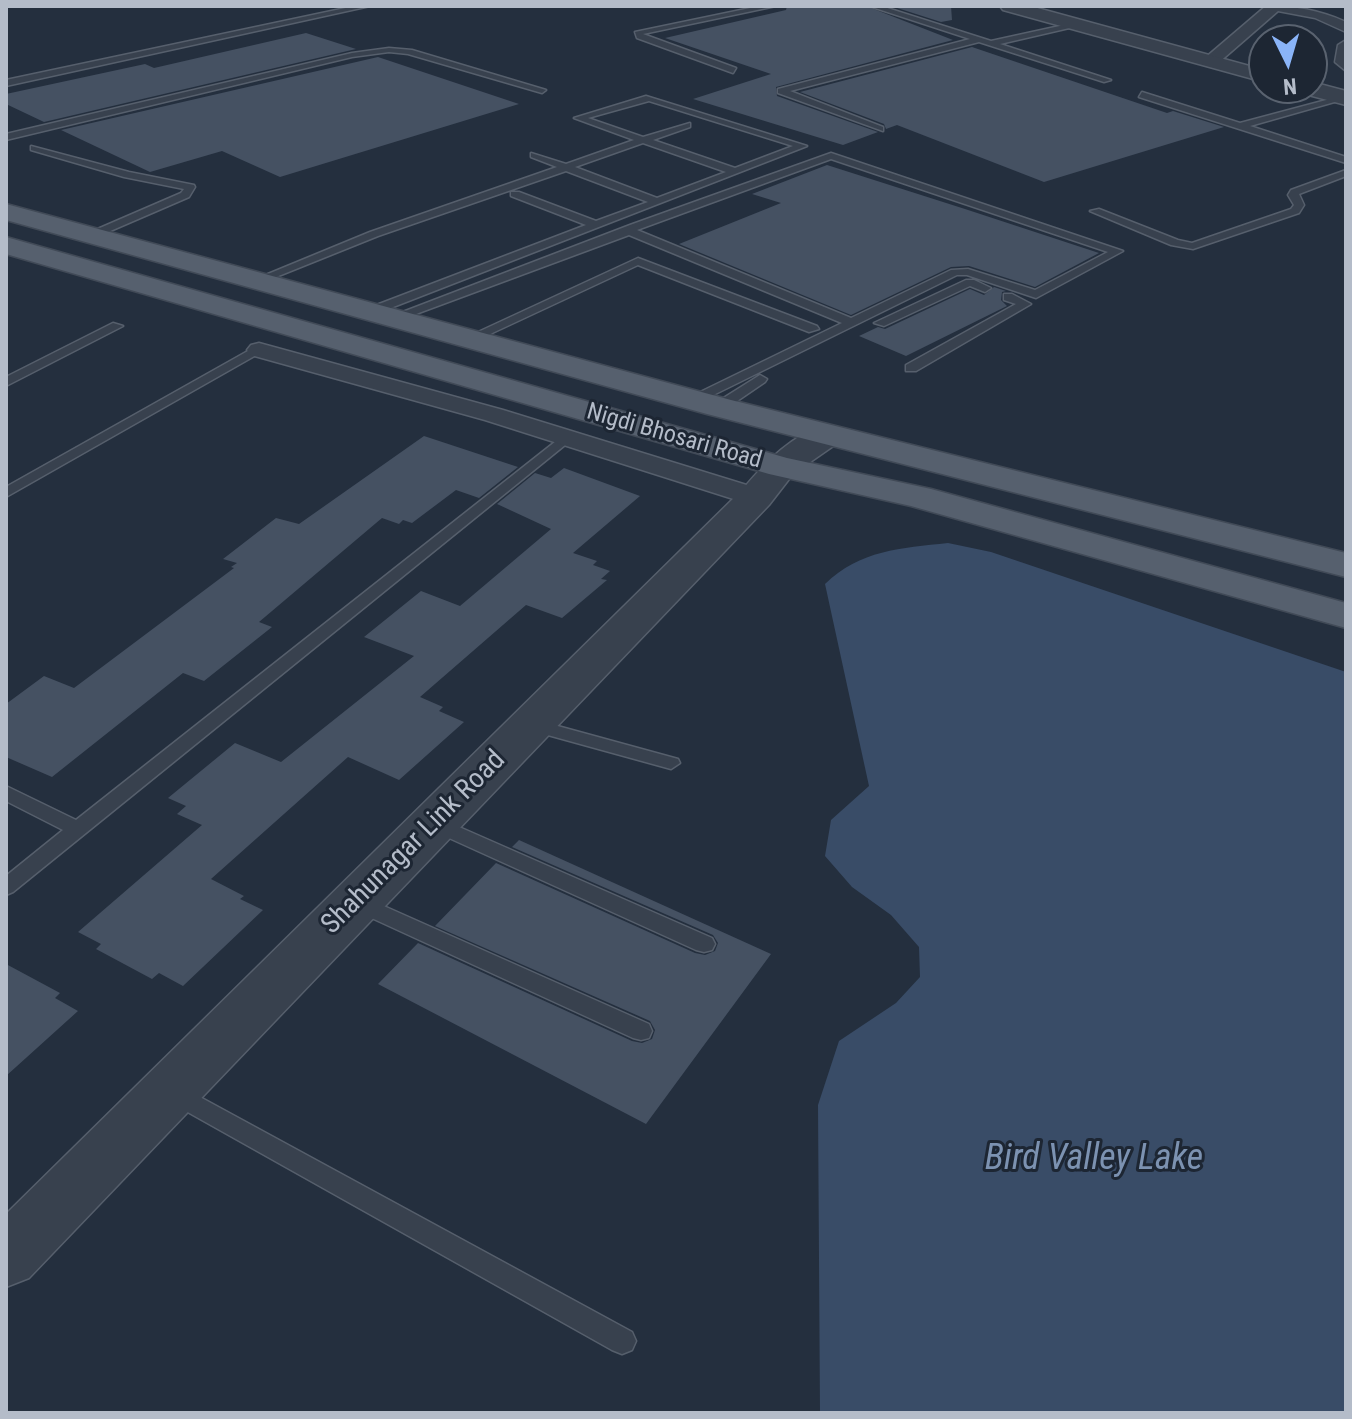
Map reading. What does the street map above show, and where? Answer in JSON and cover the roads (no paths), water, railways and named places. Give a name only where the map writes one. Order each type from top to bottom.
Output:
[{"type":"main road","name":"Nigdi Bhosari Road","points":[[6,212],[707,404],[1346,565]]},
{"type":"main road","name":"Nigdi Bhosari Road","points":[[6,245],[523,394],[768,482],[918,497],[1346,616]]},
{"type":"street","points":[[1009,6],[1248,71]]},
{"type":"street","points":[[1211,61],[1276,6],[1319,15],[1346,28]]},
{"type":"street","points":[[1346,45],[1343,62],[1346,66]]},
{"type":"street","points":[[330,370],[368,349]]},
{"type":"street","points":[[259,350],[494,415],[565,438],[768,482]]},
{"type":"street","points":[[494,415],[523,394]]},
{"type":"street","name":"Shahunagar Link Road","points":[[6,1257],[768,482],[827,435]]},
{"type":"lane","points":[[6,83],[366,6]]},
{"type":"lane","points":[[723,6],[743,12]]},
{"type":"lane","points":[[733,70],[638,34],[642,30],[772,6]]},
{"type":"lane","points":[[873,6],[1107,80]]},
{"type":"lane","points":[[992,43],[1075,24]]},
{"type":"lane","points":[[880,129],[784,93],[779,88],[981,39]]},
{"type":"lane","points":[[6,137],[375,51],[409,52],[542,90]]},
{"type":"lane","points":[[1142,95],[1346,160]]},
{"type":"lane","points":[[382,315],[596,225],[658,202],[736,172],[802,146],[649,98],[579,118],[736,172]]},
{"type":"lane","points":[[1241,126],[1344,98]]},
{"type":"lane","points":[[257,281],[374,234],[687,125]]},
{"type":"lane","points":[[34,148],[128,175],[190,187],[185,195],[90,236]]},
{"type":"lane","points":[[534,155],[658,202]]},
{"type":"lane","points":[[382,315],[629,231],[648,221],[831,156],[1117,251],[1036,294],[955,272],[852,323],[707,404]]},
{"type":"lane","points":[[1095,211],[1175,243],[1193,246],[1295,211],[1299,205],[1293,195],[1295,192],[1346,173]]},
{"type":"lane","points":[[515,194],[596,225]]},
{"type":"lane","points":[[629,231],[852,323]]},
{"type":"lane","points":[[469,339],[638,261],[813,329]]},
{"type":"lane","points":[[707,404],[970,282],[1025,304],[911,368]]},
{"type":"lane","points":[[6,382],[117,326]]},
{"type":"lane","points":[[6,493],[259,350]]},
{"type":"lane","points":[[6,887],[565,438]]},
{"type":"lane","points":[[532,725],[671,763]]},
{"type":"lane","points":[[6,793],[78,829]]},
{"type":"lane","points":[[434,823],[704,944]]},
{"type":"lane","points":[[356,902],[641,1031]]},
{"type":"lane","points":[[170,1090],[622,1341]]},
{"type":"water","name":"Bird Valley Lake","points":[[948,543],[991,552],[1346,672],[1346,1413],[820,1413],[818,1105],[839,1041],[896,1003],[920,977],[919,947],[891,915],[852,887],[825,856],[831,820],[869,786],[825,584],[867,557],[898,549]]}]
